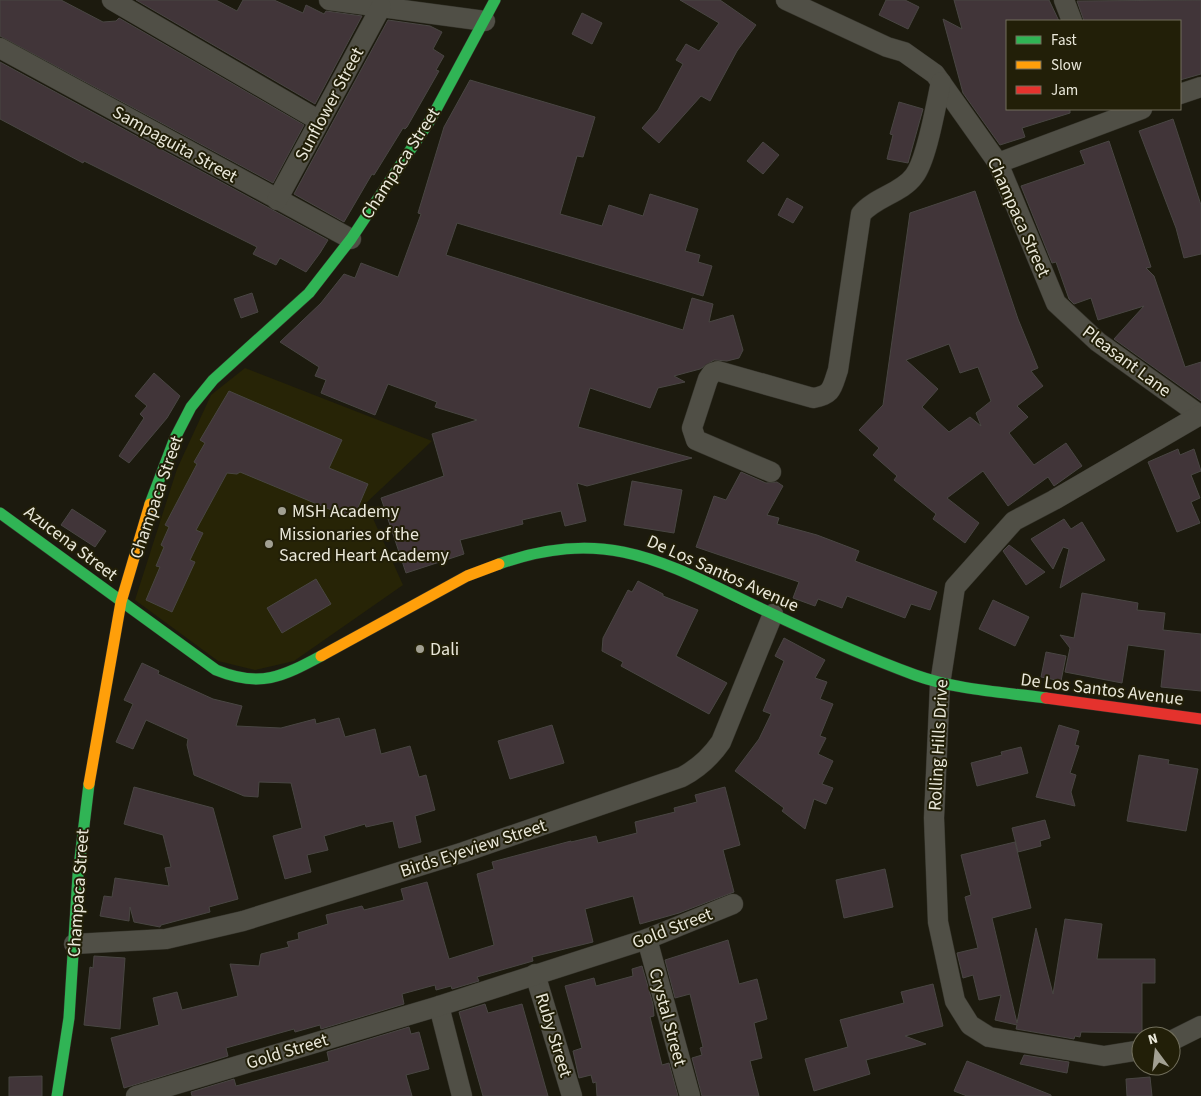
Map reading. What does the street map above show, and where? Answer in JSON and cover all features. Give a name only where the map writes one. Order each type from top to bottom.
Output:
[{"type":"street","points":[[112,0],[318,120]]},
{"type":"street","points":[[329,0],[486,21]]},
{"type":"street","name":"Champaca Street","points":[[57,1096],[69,1018],[78,875],[86,806],[121,602],[144,521],[175,438],[191,407],[213,380],[309,293],[351,239],[431,119],[496,0]]},
{"type":"street","name":"Champaca Street","points":[[786,0],[887,47],[904,52],[935,74],[998,163],[1056,303]]},
{"type":"street","points":[[1064,0],[1072,20]]},
{"type":"street","name":"Sunflower Street","points":[[277,200],[318,120],[381,7]]},
{"type":"street","name":"Sampaguita Street","points":[[0,48],[351,239]]},
{"type":"street","points":[[772,472],[696,440],[692,428],[708,379],[712,374],[718,372],[813,398],[825,396],[832,389],[838,370],[861,214],[869,204],[902,186],[914,176],[922,158],[941,82]]},
{"type":"street","points":[[1181,94],[1201,87]]},
{"type":"street","points":[[998,163],[1099,116],[1136,110]]},
{"type":"street","name":"Pleasant Lane","points":[[1056,303],[1098,342],[1201,415]]},
{"type":"street","name":"Rolling Hills Drive","points":[[1131,1052],[1104,1056],[989,1038],[970,1025],[955,1001],[938,922],[934,818],[940,684],[956,587],[1014,521],[1201,415]]},
{"type":"street","name":"Azucena Street","points":[[0,512],[121,602]]},
{"type":"street","name":"De Los Santos Avenue","points":[[121,602],[216,670],[228,675],[255,680],[286,675],[302,668],[467,576],[493,565],[541,552],[590,548],[638,554],[661,561],[773,614],[904,672],[940,684],[1201,719]]},
{"type":"street","name":"Birds Eyeview Street","points":[[74,944],[166,939],[243,921],[464,852],[682,778],[698,768],[710,757],[721,742],[773,614]]},
{"type":"street","name":"Gold Street","points":[[136,1096],[438,1006],[647,939],[733,904]]},
{"type":"street","name":"Crystal Street","points":[[647,939],[690,1096]]},
{"type":"street","name":"Ruby Street","points":[[535,974],[572,1096]]},
{"type":"street","points":[[438,1006],[462,1096]]},
{"type":"street","points":[[1181,1036],[1201,1026]]},
{"type":"shaded area","name":"Missionaries of the Sacred Heart Academy","points":[[245,368],[432,441],[366,503],[403,585],[294,661],[255,670],[218,661],[135,600],[177,469],[211,395]]},
{"type":"building","points":[[0,0],[61,0],[103,22],[116,21],[119,18],[304,125],[273,183],[0,36]]},
{"type":"building","points":[[136,0],[216,0],[237,11],[243,0],[274,0],[303,13],[306,5],[324,14],[326,11],[362,16],[315,104]]},
{"type":"building","points":[[680,0],[720,0],[756,25],[737,51],[710,101],[701,96],[659,143],[642,128],[658,110],[683,64],[676,60],[686,44],[699,51],[719,23]]},
{"type":"building","points":[[886,0],[905,0],[919,7],[908,29],[879,15]]},
{"type":"building","points":[[954,0],[1049,0],[1059,20],[1006,20],[1006,110],[1070,110],[1070,113],[1022,128],[1025,137],[1000,145],[963,93],[943,19],[962,29]]},
{"type":"building","points":[[1201,0],[1201,74],[1181,80],[1181,20],[1084,20],[1077,1]]},
{"type":"building","points":[[582,13],[602,23],[592,44],[572,34]]},
{"type":"building","points":[[388,20],[430,26],[442,32],[433,49],[444,56],[436,70],[439,71],[407,127],[403,128],[374,175],[372,174],[344,222],[294,194]]},
{"type":"building","points":[[0,62],[328,240],[306,272],[280,258],[276,265],[253,254],[257,247],[84,161],[83,163],[0,119]]},
{"type":"building","points":[[470,80],[595,117],[583,157],[577,156],[560,214],[602,226],[609,205],[643,216],[650,194],[698,209],[685,251],[700,255],[698,262],[712,266],[703,296],[457,223],[446,255],[683,330],[692,298],[713,304],[709,322],[733,315],[743,350],[739,358],[727,361],[714,360],[700,369],[674,376],[685,382],[658,388],[650,408],[590,388],[578,427],[692,458],[587,486],[577,483],[586,521],[565,526],[561,511],[522,520],[523,524],[460,540],[464,554],[406,573],[381,498],[444,476],[432,434],[477,420],[435,407],[437,402],[388,384],[375,415],[321,393],[326,380],[315,376],[319,367],[280,342],[321,303],[344,274],[355,278],[361,263],[398,277],[421,214],[418,213],[444,127]]},
{"type":"building","points":[[899,102],[923,109],[908,163],[887,159],[893,135],[890,134]]},
{"type":"building","points":[[1173,119],[1201,205],[1201,254],[1184,258],[1176,228],[1139,131]]},
{"type":"building","points":[[1109,141],[1151,267],[1146,268],[1154,276],[1185,367],[1201,362],[1201,401],[1114,339],[1144,306],[1098,320],[1091,298],[1074,304],[1069,299],[1056,262],[1052,263],[1021,186],[1085,164],[1080,151]]},
{"type":"building","points":[[763,142],[779,155],[763,174],[747,161]]},
{"type":"building","points":[[975,191],[1018,319],[1038,368],[1031,371],[1043,386],[1017,406],[1028,417],[1009,433],[1034,465],[1066,443],[1082,466],[1054,486],[1048,477],[1008,506],[983,471],[947,498],[979,523],[965,543],[933,519],[936,514],[894,480],[897,476],[873,455],[879,448],[859,430],[883,405],[910,213]],"holes":[[[949,344],[960,373],[978,367],[991,401],[976,413],[981,426],[970,417],[949,432],[922,407],[938,389],[906,360]]]},
{"type":"building","points":[[787,198],[803,207],[793,223],[778,215]]},
{"type":"building","points":[[252,293],[258,312],[241,318],[234,299]]},
{"type":"building","points":[[154,373],[180,396],[167,418],[129,463],[119,456],[144,418],[140,414],[147,406],[135,396]]},
{"type":"building","points":[[229,391],[342,440],[329,468],[368,484],[353,519],[240,472],[237,474],[227,473],[196,530],[203,533],[190,560],[195,562],[172,612],[146,600],[160,567],[156,566],[164,547],[161,545],[169,527],[165,525],[197,464],[194,462],[205,443],[200,440]]},
{"type":"building","points":[[1178,449],[1180,455],[1194,449],[1201,471],[1191,475],[1200,498],[1191,502],[1200,523],[1177,532],[1148,462]]},
{"type":"building","points":[[741,472],[766,483],[777,482],[783,486],[767,515],[779,518],[777,524],[817,535],[859,551],[855,561],[937,592],[930,610],[911,604],[905,618],[847,596],[842,608],[818,599],[815,606],[793,598],[799,582],[696,547],[714,496],[726,500]]},
{"type":"building","points":[[632,481],[682,490],[674,533],[624,525]]},
{"type":"building","points":[[72,509],[106,531],[95,547],[61,525]]},
{"type":"building","points":[[1064,519],[1071,529],[1082,522],[1105,560],[1060,588],[1069,549],[1063,547],[1053,569],[1031,539]]},
{"type":"building","points":[[1009,545],[1045,572],[1026,585],[1003,551]]},
{"type":"building","points":[[316,579],[331,604],[282,633],[267,608]]},
{"type":"building","points":[[638,581],[663,594],[663,596],[698,610],[676,656],[727,683],[709,714],[621,666],[623,662],[602,651],[603,638],[628,590],[632,592]]},
{"type":"building","points":[[1082,593],[1138,603],[1137,610],[1165,613],[1163,630],[1201,634],[1201,691],[1161,687],[1165,650],[1128,645],[1122,683],[1065,672],[1070,648],[1060,635],[1074,638]]},
{"type":"building","points":[[993,600],[1029,617],[1015,646],[979,629]]},
{"type":"building","points":[[784,638],[825,660],[815,678],[827,682],[820,699],[833,704],[820,736],[826,738],[818,754],[833,761],[822,784],[833,788],[826,804],[814,799],[805,829],[782,811],[784,808],[735,771],[759,739],[771,714],[763,711],[784,661],[775,656]]},
{"type":"building","points":[[1046,652],[1066,656],[1061,681],[1041,677]]},
{"type":"building","points":[[142,663],[159,671],[158,674],[213,699],[242,706],[236,726],[281,728],[315,719],[316,724],[339,718],[345,737],[375,729],[381,754],[410,746],[419,777],[426,775],[435,810],[415,816],[421,842],[399,848],[393,821],[366,827],[365,824],[324,836],[328,850],[307,855],[311,872],[285,879],[273,836],[302,828],[291,783],[259,782],[258,797],[244,796],[194,775],[187,745],[188,739],[146,720],[133,749],[116,742],[133,704],[124,700]]},
{"type":"building","points":[[552,725],[564,763],[510,779],[498,741]]},
{"type":"building","points":[[1059,725],[1079,731],[1075,745],[1079,746],[1070,773],[1076,775],[1071,792],[1075,806],[1036,797]]},
{"type":"building","points":[[1021,747],[1028,773],[977,786],[971,763],[1002,755],[1001,752]]},
{"type":"building","points":[[1139,755],[1169,760],[1168,764],[1198,769],[1186,831],[1127,821]]},
{"type":"building","points":[[134,787],[213,808],[238,899],[209,907],[210,912],[161,925],[160,927],[134,922],[130,907],[129,921],[100,916],[104,896],[112,897],[115,878],[169,886],[165,868],[171,867],[163,835],[124,824]]},
{"type":"building","points":[[725,787],[740,845],[723,850],[734,892],[679,913],[640,924],[633,896],[585,909],[593,942],[532,957],[533,961],[477,977],[479,981],[452,989],[451,986],[436,990],[435,985],[402,994],[404,1004],[321,1029],[320,1025],[295,1032],[294,1029],[226,1048],[228,1056],[124,1088],[111,1038],[159,1025],[153,998],[177,992],[182,1010],[238,996],[230,964],[259,966],[261,954],[289,947],[287,942],[299,939],[298,933],[328,924],[326,915],[362,906],[364,910],[404,900],[401,889],[427,882],[449,959],[494,945],[477,874],[494,869],[492,862],[596,836],[598,843],[637,833],[635,822],[675,812],[674,808],[697,802],[695,795]]},
{"type":"building","points":[[1045,820],[1050,838],[1040,841],[1041,846],[1018,852],[1012,828]]},
{"type":"building","points":[[1015,842],[1031,908],[992,918],[1017,1023],[1036,928],[1053,994],[1065,919],[1102,924],[1097,959],[1155,959],[1155,983],[1142,983],[1142,1026],[1131,1026],[1131,1033],[1081,1032],[1080,1037],[1075,1036],[1074,1039],[1016,1029],[1017,1025],[995,1020],[1001,995],[979,1000],[973,975],[963,978],[957,953],[978,948],[965,897],[971,895],[961,855]]},
{"type":"building","points":[[885,869],[893,907],[844,918],[836,880]]},
{"type":"building","points":[[728,940],[739,984],[757,979],[767,1019],[754,1023],[762,1058],[750,1061],[759,1096],[702,1096],[692,1058],[702,1055],[700,1048],[703,1047],[690,994],[675,998],[665,960]]},
{"type":"building","points":[[94,956],[125,958],[120,1029],[84,1025],[90,967],[93,968]]},
{"type":"building","points":[[642,966],[653,1004],[654,1016],[650,1017],[662,1065],[669,1063],[678,1096],[597,1096],[596,1082],[593,1083],[591,1075],[579,1078],[573,1051],[582,1048],[565,986],[594,978],[596,986],[633,976],[632,969]]},
{"type":"building","points":[[933,984],[943,1026],[905,1036],[926,1044],[866,1060],[870,1074],[814,1091],[805,1059],[848,1047],[840,1020],[904,1003],[901,992]]},
{"type":"building","points":[[485,1004],[488,1013],[522,1004],[548,1096],[483,1096],[459,1012]]},
{"type":"building","points":[[409,1027],[411,1034],[419,1032],[429,1069],[406,1075],[412,1096],[192,1096],[191,1092],[234,1079],[236,1086],[329,1061],[327,1052]]},
{"type":"building","points":[[1024,1055],[1069,1062],[1067,1073],[1020,1064]]},
{"type":"building","points":[[967,1061],[1051,1096],[967,1096],[954,1091]]},
{"type":"building","points":[[42,1076],[42,1096],[9,1096],[9,1077]]},
{"type":"building","points":[[1150,1077],[1152,1096],[1127,1096],[1126,1079]]},
{"type":"traffic: fast","points":[[150,504],[175,438],[191,407],[213,380],[309,293],[351,239],[431,119],[495,0]]},
{"type":"traffic: fast","points":[[0,513],[216,670],[245,678],[270,678],[294,670],[321,656]]},
{"type":"traffic: fast","points":[[499,564],[538,553],[573,548],[606,549],[636,555],[666,565],[819,635],[915,675],[963,687],[1046,698]]},
{"type":"traffic: fast","points":[[57,1096],[69,1018],[78,875],[89,784]]},
{"type":"traffic: slow","points":[[89,784],[121,602],[150,504]]},
{"type":"traffic: slow","points":[[321,656],[467,576],[499,564]]},
{"type":"traffic: jam","points":[[1046,698],[1201,719]]},
{"type":"place","name":"MSH Academy","points":[[282,511]]},
{"type":"place","name":"Missionaries of the Sacred Heart Academy","points":[[269,544]]},
{"type":"place","name":"Dali","points":[[420,649]]}]
